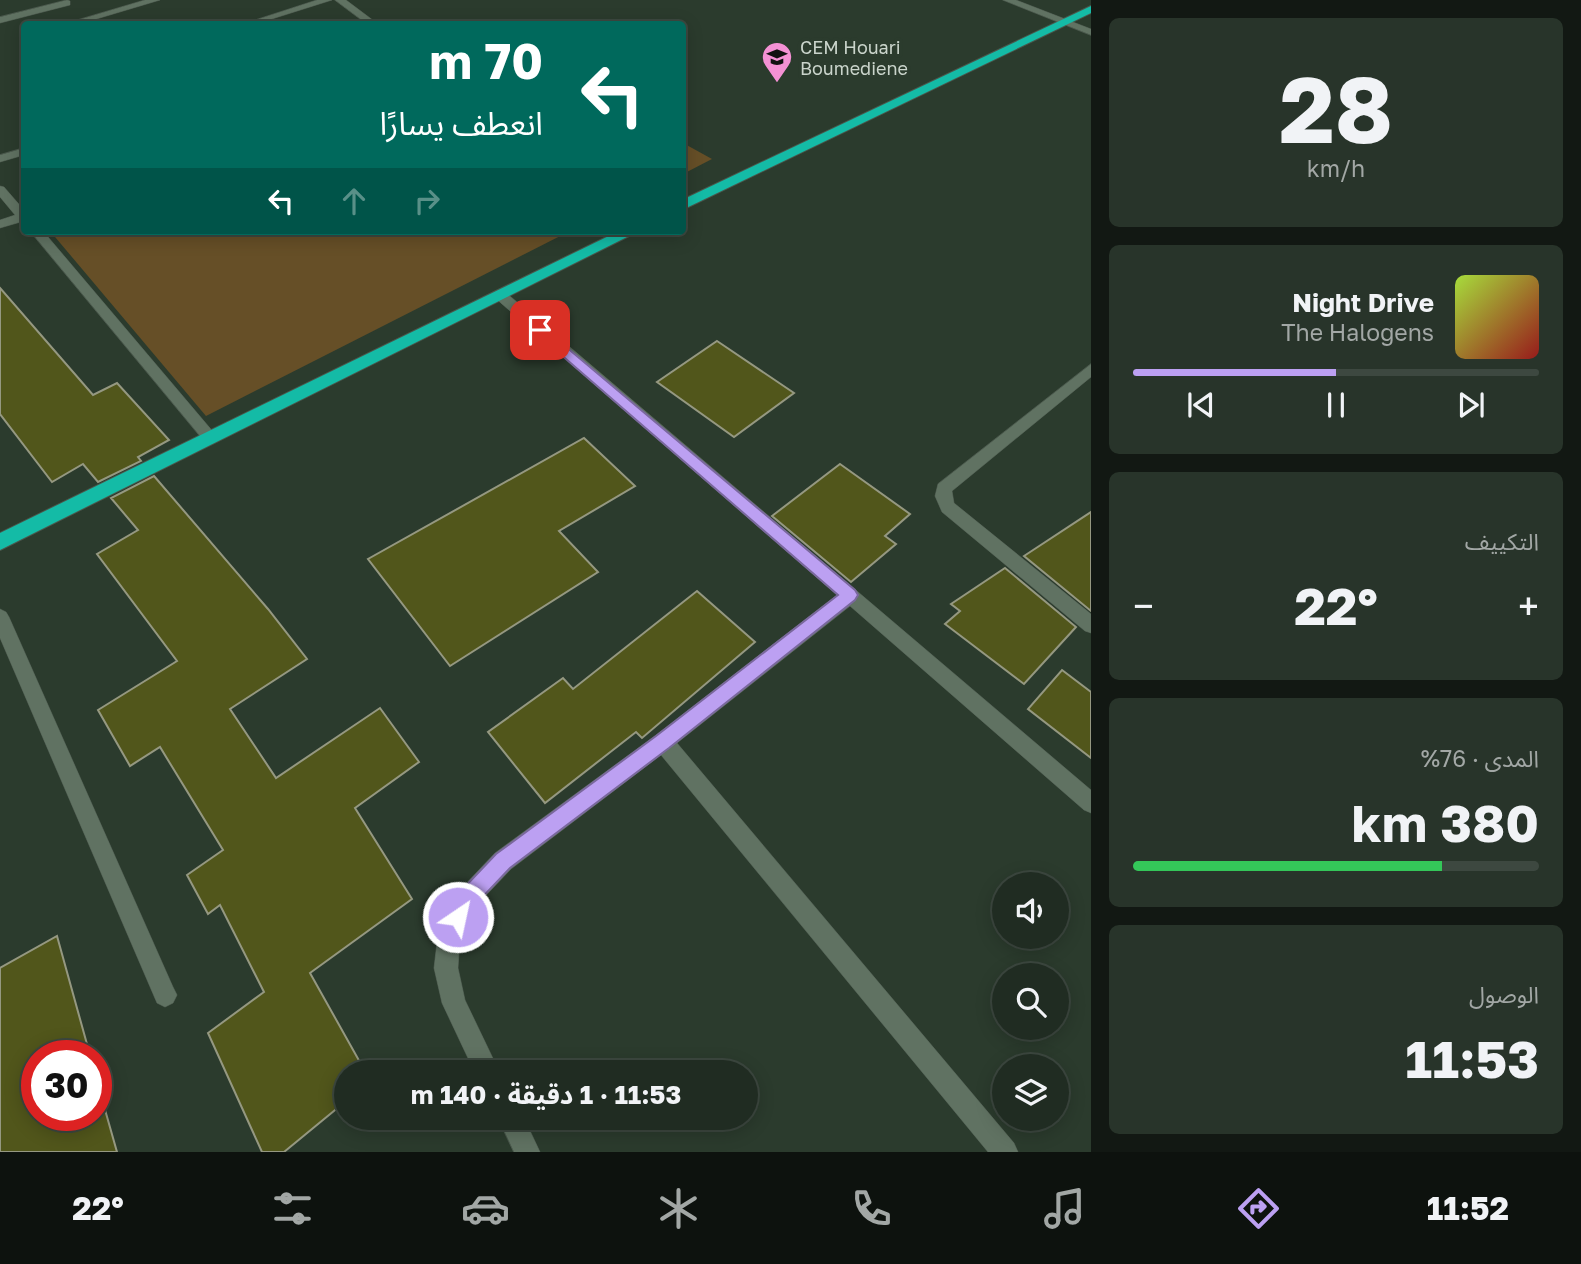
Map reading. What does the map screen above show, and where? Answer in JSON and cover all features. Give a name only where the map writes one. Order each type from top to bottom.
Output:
[{"type":"highway","points":[[686,204],[1091,9]]},
{"type":"highway","points":[[0,542],[623,235]]},
{"type":"street","points":[[87,21],[155,0]]},
{"type":"street","points":[[258,21],[327,0]]},
{"type":"street","points":[[340,0],[369,21]]},
{"type":"street","points":[[1008,0],[1091,32]]},
{"type":"street","points":[[0,20],[66,2],[83,21]]},
{"type":"street","points":[[0,159],[21,152]]},
{"type":"street","points":[[0,190],[21,214]]},
{"type":"street","points":[[0,224],[21,218]]},
{"type":"street","points":[[39,235],[210,438]]},
{"type":"street","points":[[499,294],[1091,803]]},
{"type":"street","points":[[1091,369],[944,488],[943,496],[948,507],[1091,625]]},
{"type":"street","points":[[482,1060],[454,1003],[446,968],[449,934],[466,900],[503,861],[663,742],[850,595]]},
{"type":"street","points":[[0,617],[165,995]]},
{"type":"street","points":[[663,742],[1005,1152]]},
{"type":"street","points":[[516,1130],[527,1152]]},
{"type":"shaded area","points":[[686,145],[712,159],[686,172]]},
{"type":"shaded area","points":[[53,235],[562,235],[206,416]]},
{"type":"building","points":[[0,288],[93,395],[117,383],[169,440],[138,457],[141,461],[98,482],[83,464],[52,482],[0,414]]},
{"type":"building","points":[[717,341],[794,393],[734,437],[657,382]]},
{"type":"building","points":[[584,438],[635,486],[559,531],[598,572],[450,666],[368,559]]},
{"type":"building","points":[[840,464],[910,514],[885,536],[896,544],[851,582],[772,516]]},
{"type":"building","points":[[154,476],[268,609],[307,659],[230,709],[276,778],[380,708],[419,762],[355,808],[412,899],[310,973],[359,1060],[334,1060],[334,1111],[284,1152],[262,1152],[208,1033],[264,992],[220,905],[208,914],[187,875],[223,850],[160,747],[130,766],[98,710],[177,661],[97,554],[138,530],[111,498]]},
{"type":"building","points":[[1091,512],[1091,611],[1024,556]]},
{"type":"building","points":[[1005,568],[1076,627],[1024,684],[945,624],[960,611],[951,604]]},
{"type":"building","points":[[697,591],[755,642],[642,738],[636,732],[545,803],[488,732],[563,678],[573,689]]},
{"type":"building","points":[[1062,670],[1091,692],[1091,758],[1028,709]]},
{"type":"building","points":[[57,936],[86,1040],[21,1040],[21,1131],[111,1131],[117,1152],[0,1152],[0,968]]},
{"type":"place","name":"CEM Houari Boumediene","points":[[777,84]]},
{"type":"route","points":[[458,917],[466,900],[503,861],[663,742],[850,595],[540,330]]}]
